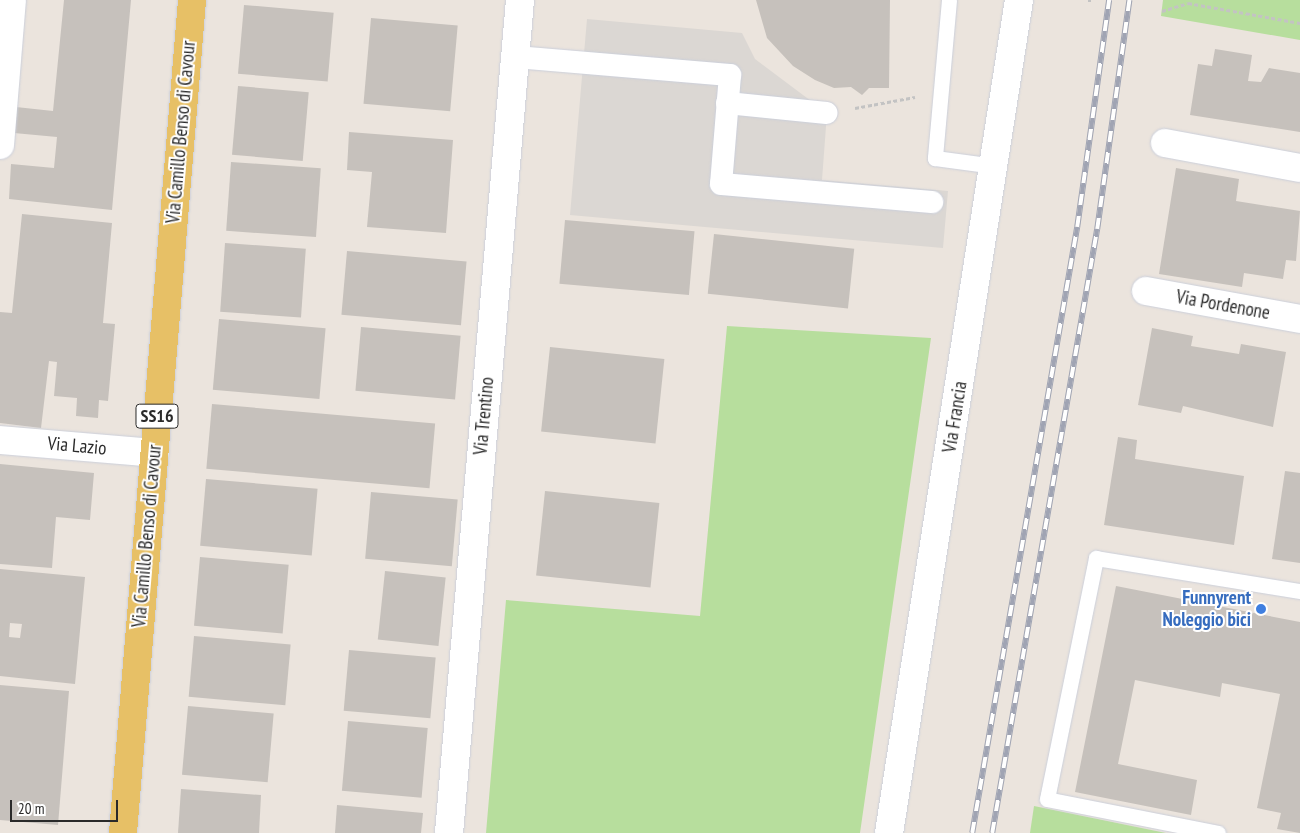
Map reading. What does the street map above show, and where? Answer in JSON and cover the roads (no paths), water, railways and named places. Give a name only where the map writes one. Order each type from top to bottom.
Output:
[{"type":"main road","name":"Via Camillo Benso di Cavour","points":[[123,833],[192,0]]},
{"type":"street","points":[[0,145],[12,0]]},
{"type":"street","name":"Via Trentino","points":[[449,833],[520,0]]},
{"type":"street","name":"Via Francia","points":[[889,833],[1019,0]]},
{"type":"street","points":[[515,57],[730,75],[721,184],[932,202]]},
{"type":"street","points":[[727,103],[827,113]]},
{"type":"street","points":[[1166,142],[1300,168]]},
{"type":"street","name":"Via Pordenone","points":[[1146,291],[1300,319]]},
{"type":"street","name":"Via Lazio","points":[[0,440],[154,453]]},
{"type":"lane","points":[[950,0],[935,158],[994,166]]},
{"type":"lane","points":[[1218,833],[1047,799],[1096,558],[1300,591]]},
{"type":"railway","points":[[972,833],[1077,227],[1109,0]]},
{"type":"railway","points":[[992,833],[1097,229],[1129,0]]},
{"type":"place","name":"Funnyrent Noleggio bici","points":[[1261,609]]}]
